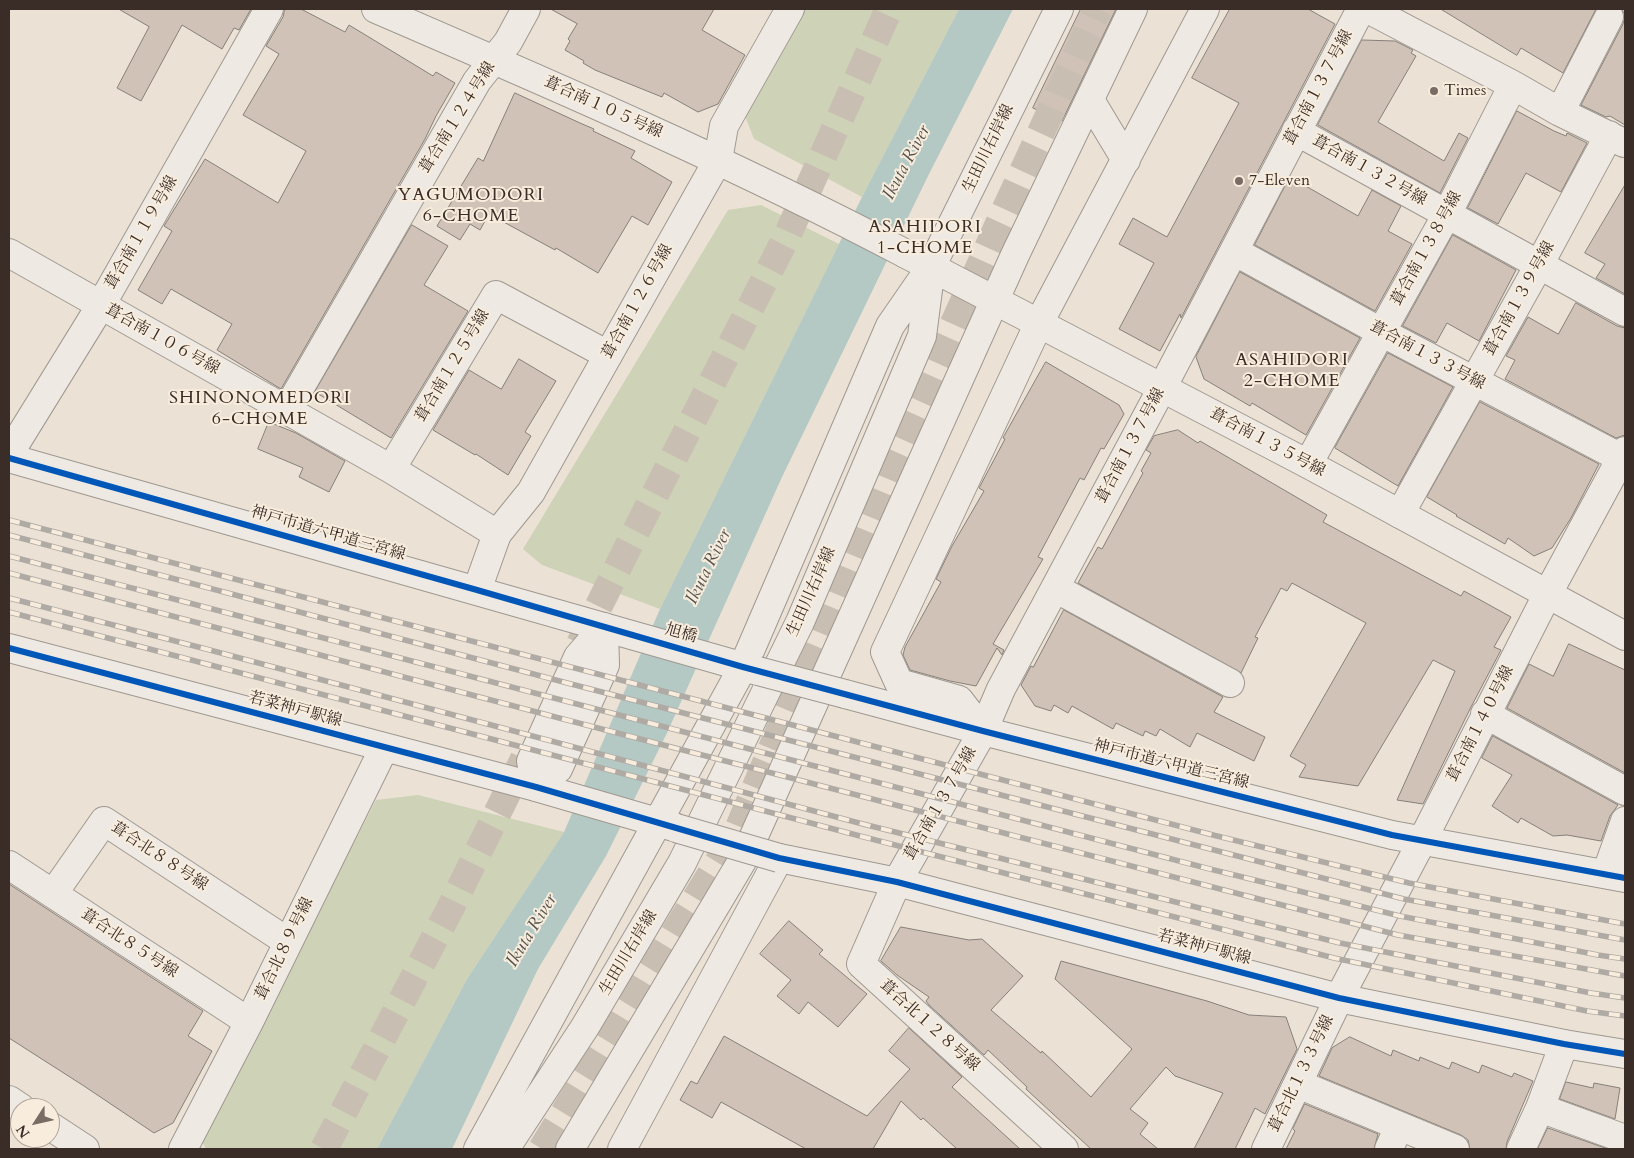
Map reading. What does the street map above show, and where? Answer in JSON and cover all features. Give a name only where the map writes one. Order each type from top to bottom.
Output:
[{"type":"street","name":"葺合南１１９号線","points":[[9,454],[101,305],[269,9]]},
{"type":"street","name":"葺合南１０５号線","points":[[376,9],[493,59],[718,160],[828,213],[906,254]]},
{"type":"street","name":"葺合南１２４号線","points":[[287,410],[477,81],[508,42],[526,9]]},
{"type":"street","name":"葺合南１２６号線","points":[[477,590],[497,534],[531,492],[718,160],[724,126],[790,9]]},
{"type":"street","name":"生田川右岸線","points":[[505,1149],[585,1027],[682,863],[800,622],[922,336],[931,267],[1059,9]]},
{"type":"street","points":[[570,1149],[745,856],[1015,255],[1133,9]]},
{"type":"street","points":[[983,731],[959,700],[899,683],[885,652],[1040,323],[1205,9]]},
{"type":"street","name":"葺合南１３７号線","points":[[897,882],[983,731],[1001,689],[1361,9]]},
{"type":"street","points":[[1368,9],[1513,85],[1560,112],[1617,140]]},
{"type":"street","points":[[1560,112],[1610,17]]},
{"type":"street","name":"葺合南１３８号線","points":[[1308,464],[1447,214],[1513,85]]},
{"type":"street","points":[[1090,100],[1126,160]]},
{"type":"street","name":"葺合南１３２号線","points":[[1296,131],[1625,312]]},
{"type":"street","name":"葺合南１３９号線","points":[[1400,514],[1539,265],[1617,140]]},
{"type":"street","name":"葺合南１３３号線","points":[[1234,250],[1381,332],[1623,455]]},
{"type":"street","name":"葺合南１０６号線","points":[[9,253],[391,469],[497,534]]},
{"type":"street","name":"葺合南１３５号線","points":[[906,254],[1308,464],[1625,636]]},
{"type":"street","points":[[478,1149],[667,824],[750,669],[890,326],[931,267]]},
{"type":"street","name":"葺合南１２５号線","points":[[391,469],[496,295],[608,355]]},
{"type":"street","name":"葺合南１４０号線","points":[[1339,998],[1422,841],[1547,595],[1623,455]]},
{"type":"street","name":"神戸市道六甲道三宮線","points":[[9,458],[639,637]]},
{"type":"street","points":[[1055,588],[1230,684]]},
{"type":"street","points":[[536,787],[531,760],[578,657],[604,627]]},
{"type":"street","name":"旭橋","points":[[639,637],[716,658]]},
{"type":"street","name":"若菜神戸駅線","points":[[9,648],[536,787],[779,858],[897,882],[1339,998],[1564,1044],[1625,1054]]},
{"type":"street","name":"神戸市道六甲道三宮線","points":[[716,658],[750,669],[983,731],[1422,841],[1616,876]]},
{"type":"street","points":[[1485,714],[1625,791]]},
{"type":"street","name":"葺合北８９号線","points":[[183,1149],[249,1022],[384,748]]},
{"type":"street","name":"葺合北８８号線","points":[[53,894],[104,821],[288,942]]},
{"type":"street","points":[[1616,876],[1625,821]]},
{"type":"street","points":[[622,1149],[779,858]]},
{"type":"street","name":"葺合北８５号線","points":[[9,865],[249,1022]]},
{"type":"street","name":"葺合北１２８号線","points":[[897,882],[861,964],[1064,1149]]},
{"type":"street","name":"葺合北１３３号線","points":[[1266,1149],[1339,998]]},
{"type":"street","points":[[1521,1149],[1540,1108],[1564,1044]]},
{"type":"street","points":[[1298,1084],[1394,1138],[1455,1149]]},
{"type":"street","points":[[1540,1108],[1625,1139]]},
{"type":"street","points":[[60,1132],[86,1149]]},
{"type":"green space","points":[[805,9],[959,9],[862,197],[754,139],[745,116]]},
{"type":"green space","points":[[761,205],[839,244],[660,609],[542,565],[523,549],[728,210]]},
{"type":"green space","points":[[418,795],[564,832],[467,979],[377,1149],[206,1149],[201,1139],[376,800]]},
{"type":"water","name":"Ikuta River","points":[[959,9],[1013,9],[928,176],[782,477],[667,733],[606,856],[538,969],[452,1149],[377,1149],[467,979],[564,832],[660,609],[862,197]]},
{"type":"building","points":[[119,9],[251,9],[239,30],[234,28],[222,49],[182,25],[141,101],[117,88],[149,27]]},
{"type":"building","points":[[285,9],[301,9],[345,32],[349,25],[433,76],[436,72],[455,83],[425,139],[281,389],[217,350],[232,324],[171,289],[162,304],[138,290],[172,231],[164,226],[205,159],[278,203],[306,151],[243,115],[279,54],[266,46],[283,17]]},
{"type":"building","points":[[551,9],[714,9],[702,30],[745,55],[718,104],[698,112],[664,93],[662,97],[595,70],[583,63],[584,61],[565,50],[570,41],[568,39],[577,24]]},
{"type":"building","points":[[1081,9],[1116,9],[1062,121],[1033,108]]},
{"type":"building","points":[[1230,9],[1308,9],[1335,24],[1181,318],[1180,314],[1160,351],[1119,329],[1154,263],[1119,244],[1133,218],[1167,237],[1239,103],[1192,78]]},
{"type":"building","points":[[1441,9],[1596,9],[1563,73],[1521,48],[1517,55]]},
{"type":"building","points":[[1625,16],[1625,125],[1610,116],[1606,117],[1581,105],[1623,24]]},
{"type":"building","points":[[1362,40],[1395,41],[1413,50],[1411,53],[1416,56],[1378,122],[1444,161],[1459,133],[1468,138],[1440,193],[1318,125]]},
{"type":"building","points":[[515,93],[594,129],[593,131],[635,151],[631,158],[672,182],[648,225],[632,216],[598,273],[556,248],[555,250],[489,214],[480,230],[470,224],[460,240],[437,226],[478,158],[483,161]]},
{"type":"building","points":[[1517,111],[1554,131],[1566,136],[1567,133],[1587,143],[1561,192],[1526,173],[1498,224],[1468,208]]},
{"type":"building","points":[[1290,177],[1358,216],[1372,190],[1401,206],[1388,231],[1412,244],[1375,311],[1255,245]]},
{"type":"building","points":[[1625,185],[1625,294],[1596,278],[1605,264],[1585,253]]},
{"type":"building","points":[[412,225],[448,246],[424,285],[468,311],[391,438],[315,392]]},
{"type":"building","points":[[1453,235],[1516,270],[1479,341],[1447,323],[1436,343],[1403,326]]},
{"type":"building","points":[[1240,272],[1360,338],[1306,435],[1252,403],[1250,406],[1204,379],[1196,357]]},
{"type":"building","points":[[1576,303],[1617,326],[1625,328],[1625,435],[1616,438],[1505,379],[1515,360],[1506,356],[1528,317],[1558,334]]},
{"type":"building","points":[[1388,353],[1453,387],[1398,486],[1335,448]]},
{"type":"building","points":[[519,359],[556,381],[525,432],[531,436],[508,475],[476,454],[433,430],[469,370],[501,389]]},
{"type":"building","points":[[1046,362],[1119,405],[1124,414],[1104,449],[1101,448],[1084,480],[1080,478],[1038,557],[1043,559],[993,644],[1004,650],[1002,655],[997,648],[976,686],[910,670],[903,655],[905,647],[941,582],[936,579],[952,546],[984,491],[979,488],[1005,439],[1003,438]]},
{"type":"building","points":[[1480,402],[1599,464],[1571,518],[1552,548],[1534,556],[1508,538],[1505,544],[1427,497]]},
{"type":"building","points":[[269,422],[296,433],[345,461],[329,492],[299,477],[303,468],[258,449]]},
{"type":"building","points":[[1178,430],[1327,515],[1323,522],[1461,596],[1464,591],[1511,617],[1494,647],[1501,650],[1423,804],[1397,800],[1455,671],[1433,660],[1358,786],[1299,777],[1306,765],[1290,756],[1366,623],[1292,583],[1287,591],[1281,588],[1255,637],[1258,638],[1241,673],[1078,583],[1098,547],[1102,549],[1143,473],[1141,471],[1151,453],[1146,450],[1154,436]]},
{"type":"building","points":[[1064,610],[1223,697],[1214,712],[1265,737],[1254,761],[1197,733],[1190,747],[1160,729],[1156,736],[1145,731],[1143,736],[1116,723],[1113,729],[1072,706],[1068,713],[1054,705],[1051,711],[1035,706],[1021,685]]},
{"type":"building","points":[[1569,644],[1625,670],[1625,773],[1507,708],[1529,664],[1553,676]]},
{"type":"building","points":[[1493,736],[1618,805],[1610,816],[1601,841],[1567,835],[1553,836],[1521,818],[1518,823],[1492,806],[1512,775],[1482,758]]},
{"type":"building","points":[[9,884],[203,1011],[188,1036],[212,1051],[173,1123],[154,1133],[9,1038]]},
{"type":"building","points":[[789,921],[823,950],[819,954],[867,994],[838,1027],[808,1002],[799,1014],[777,996],[791,980],[760,954]]},
{"type":"building","points":[[901,927],[969,940],[982,939],[1023,976],[991,1010],[1041,1053],[1042,1051],[1091,1097],[1132,1049],[1055,979],[1061,961],[1207,1001],[1249,1015],[1286,1017],[1297,1049],[1265,1114],[1255,1108],[1235,1149],[1194,1149],[1223,1093],[1175,1076],[1166,1067],[1130,1109],[1148,1123],[1140,1134],[1158,1149],[1091,1149],[1026,1089],[1027,1087],[988,1050],[984,1055],[929,1005],[926,1001],[929,997],[897,975],[881,961]]},
{"type":"building","points":[[909,1028],[962,1077],[952,1087],[1020,1149],[957,1149],[901,1101],[873,1149],[806,1149],[721,1102],[712,1118],[680,1100],[691,1081],[697,1084],[724,1036],[867,1116],[910,1069],[889,1051]]},
{"type":"building","points":[[1350,1037],[1391,1056],[1393,1050],[1419,1061],[1420,1057],[1449,1069],[1452,1062],[1479,1073],[1482,1065],[1512,1077],[1514,1073],[1533,1081],[1507,1142],[1506,1149],[1470,1149],[1468,1140],[1461,1135],[1319,1076],[1332,1048]]},
{"type":"building","points":[[1566,1082],[1593,1088],[1594,1083],[1620,1088],[1615,1119],[1560,1099]]},
{"type":"building","points":[[1305,1104],[1378,1134],[1374,1149],[1286,1149]]},
{"type":"building","points":[[1548,1128],[1608,1149],[1538,1149]]},
{"type":"tunnel","points":[[580,644],[787,236],[889,9]]},
{"type":"tunnel","points":[[542,1149],[738,830],[887,472],[1098,9]]},
{"type":"tunnel","points":[[324,1149],[450,909],[524,759]]},
{"type":"railway","points":[[9,520],[1213,835],[1409,883],[1625,924]]},
{"type":"railway","points":[[9,535],[571,684],[1404,899],[1625,940]]},
{"type":"railway","points":[[9,556],[1206,868],[1400,916],[1625,959]]},
{"type":"railway","points":[[9,573],[563,719],[1398,935],[1625,976]]},
{"type":"railway","points":[[9,598],[859,823],[1340,943],[1591,993],[1625,998]]},
{"type":"railway","points":[[9,612],[860,836],[1334,958],[1587,1011],[1625,1016]]},
{"type":"cycle path","points":[[9,458],[743,667],[983,731],[1392,835],[1625,878]]},
{"type":"cycle path","points":[[9,648],[536,787],[779,858],[897,882],[1339,998],[1564,1044],[1625,1054]]},
{"type":"place","name":"Times","points":[[1434,91]]},
{"type":"place","name":"7-Eleven","points":[[1239,181]]},
{"type":"district","name":"YAGUMODORI 6-CHOME","points":[[471,206]]},
{"type":"district","name":"ASAHIDORI 1-CHOME","points":[[925,238]]},
{"type":"district","name":"ASAHIDORI 2-CHOME","points":[[1292,371]]},
{"type":"district","name":"SHINONOMEDORI 6-CHOME","points":[[260,409]]}]
